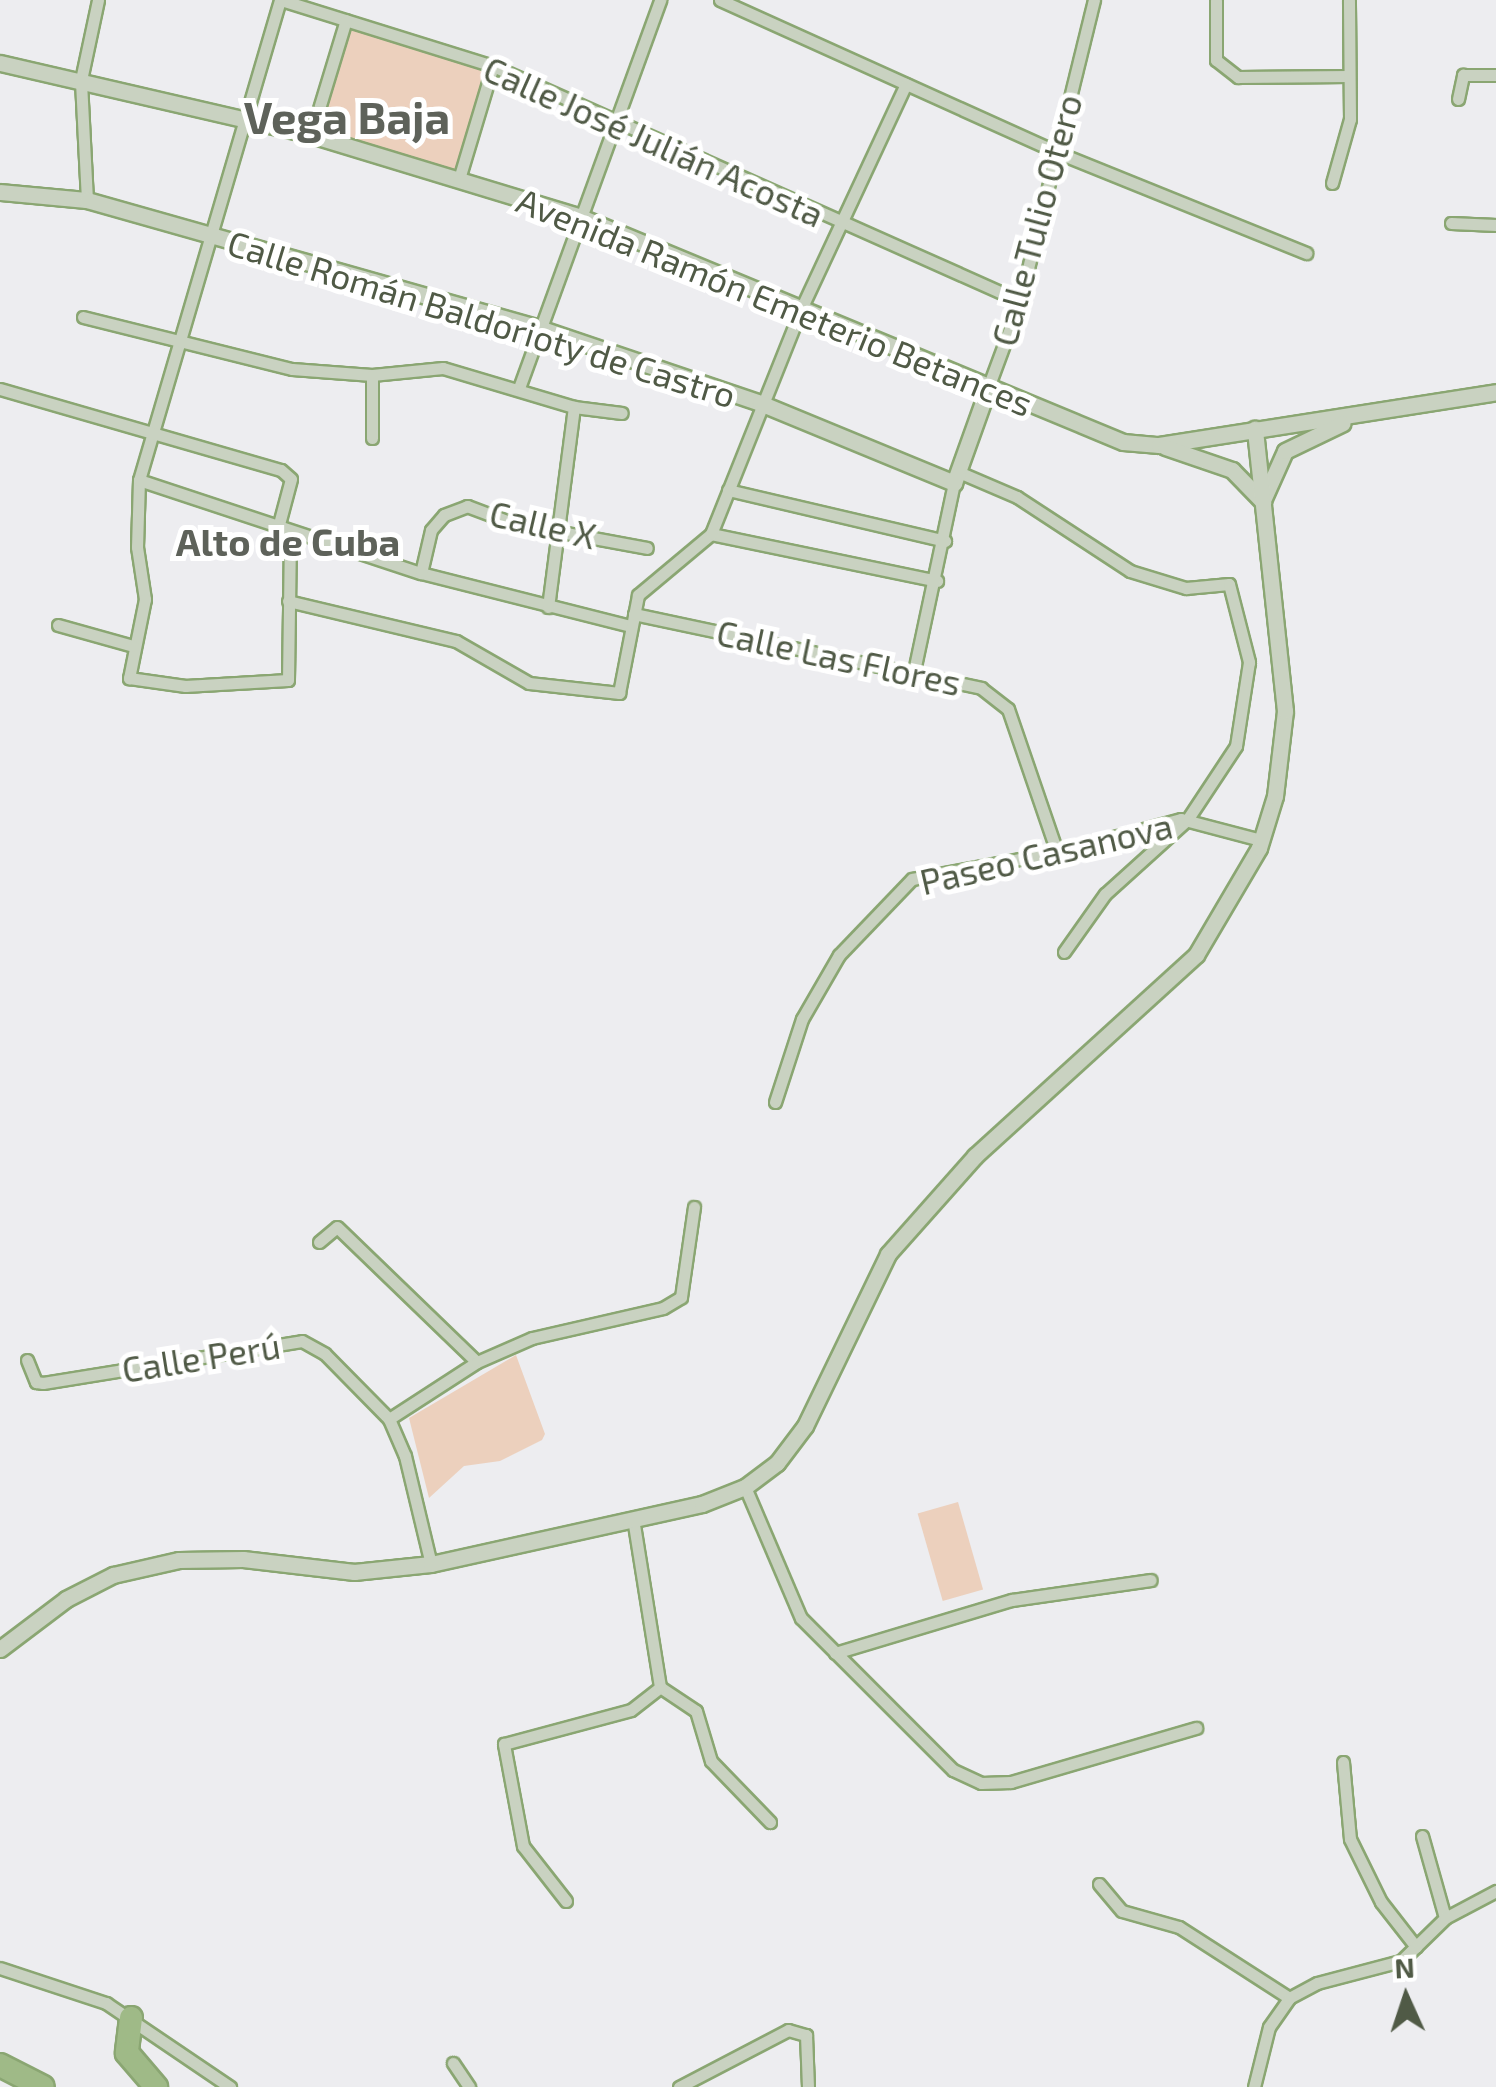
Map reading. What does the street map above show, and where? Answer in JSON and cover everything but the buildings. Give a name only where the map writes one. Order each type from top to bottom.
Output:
[{"type":"highway","points":[[131,2018],[127,2052],[156,2087]]},
{"type":"highway","points":[[0,2066],[43,2087]]},
{"type":"street","points":[[87,200],[81,80],[98,0]]},
{"type":"street","points":[[0,389],[154,430],[281,470],[291,479],[284,530],[288,680],[185,686],[129,678],[145,600],[137,547],[139,480],[154,430],[182,344],[280,0]]},
{"type":"street","name":"Calle José Julián Acosta","points":[[280,0],[492,66],[1020,301]]},
{"type":"street","points":[[519,388],[612,121],[660,0]]},
{"type":"street","points":[[720,0],[1056,152],[1306,254]]},
{"type":"street","name":"Calle Tulio Otero","points":[[914,671],[958,478],[1020,301],[1094,0]]},
{"type":"street","points":[[1216,0],[1216,60],[1238,77],[1348,76]]},
{"type":"street","points":[[1332,183],[1350,119],[1349,0]]},
{"type":"street","points":[[311,136],[346,20]]},
{"type":"street","name":"Avenida Ramón Emeterio Betances","points":[[0,62],[311,136],[578,216],[1123,442],[1159,445],[1496,392]]},
{"type":"street","points":[[458,179],[492,66]]},
{"type":"street","points":[[1458,99],[1463,75],[1496,76]]},
{"type":"street","points":[[288,601],[456,641],[530,683],[619,694],[630,620],[638,595],[711,534],[760,403],[906,84]]},
{"type":"street","name":"Calle Román Baldorioty de Castro","points":[[0,192],[87,200],[539,328],[760,403],[958,478]]},
{"type":"street","points":[[1451,223],[1496,225]]},
{"type":"street","points":[[83,317],[292,369],[372,374],[442,368],[574,407],[622,414]]},
{"type":"street","points":[[372,374],[372,438]]},
{"type":"street","points":[[548,607],[574,407]]},
{"type":"street","points":[[1263,502],[1284,450],[1307,435],[1384,409]]},
{"type":"street","points":[[0,1649],[113,1575],[178,1560],[243,1559],[354,1572],[431,1564],[633,1520],[744,1487],[778,1463],[805,1426],[888,1254],[974,1156],[1196,955],[1261,840],[1275,796],[1285,711],[1254,429]]},
{"type":"street","points":[[1159,445],[1232,470],[1263,502]]},
{"type":"street","points":[[958,478],[1018,498],[1130,571],[1186,588],[1229,584],[1249,662],[1236,746],[1187,820],[1105,894],[1064,952]]},
{"type":"street","name":"Calle Las Flores","points":[[139,480],[422,573],[548,607],[914,671],[981,688],[1008,709],[1057,852]]},
{"type":"street","points":[[728,490],[945,541]]},
{"type":"street","name":"Calle X","points":[[422,573],[431,530],[444,514],[467,506],[512,522],[647,548]]},
{"type":"street","points":[[711,534],[937,580]]},
{"type":"street","points":[[58,625],[133,646]]},
{"type":"street","name":"Paseo Casanova","points":[[776,1102],[802,1019],[840,954],[912,879],[1057,852],[1187,820],[1261,840]]},
{"type":"street","points":[[389,1419],[478,1362],[532,1338],[663,1308],[680,1297],[694,1207]]},
{"type":"street","points":[[319,1242],[337,1227],[478,1362]]},
{"type":"street","name":"Calle Perú","points":[[27,1360],[36,1382],[43,1383],[302,1342],[325,1354],[389,1419],[405,1456],[431,1564]]},
{"type":"street","points":[[744,1487],[801,1618],[953,1770],[981,1782],[1011,1782],[1196,1728]]},
{"type":"street","points":[[633,1520],[660,1687],[696,1711],[711,1762],[770,1822]]},
{"type":"street","points":[[836,1653],[1012,1600],[1151,1580]]},
{"type":"street","points":[[566,1901],[523,1846],[504,1744],[631,1710],[660,1687]]},
{"type":"street","points":[[1343,1762],[1350,1839],[1381,1902],[1416,1947]]},
{"type":"street","points":[[1422,1836],[1446,1918]]},
{"type":"street","points":[[1099,1884],[1122,1911],[1179,1927],[1290,1998]]},
{"type":"street","points":[[1254,2087],[1269,2028],[1290,1998],[1318,1983],[1402,1961],[1446,1918],[1496,1891]]},
{"type":"street","points":[[0,1968],[106,2003],[230,2087]]},
{"type":"street","points":[[679,2087],[788,2030],[806,2035],[808,2087]]},
{"type":"street","points":[[453,2063],[469,2087]]},
{"type":"shaded area","points":[[349,29],[488,71],[456,176],[317,133]]},
{"type":"shaded area","points":[[516,1355],[545,1434],[542,1440],[500,1461],[464,1466],[429,1498],[409,1418]]},
{"type":"shaded area","points":[[958,1502],[983,1589],[943,1601],[918,1514]]},
{"type":"district","name":"Vega Baja","points":[[347,117]]},
{"type":"district","name":"Alto de Cuba","points":[[288,542]]}]
